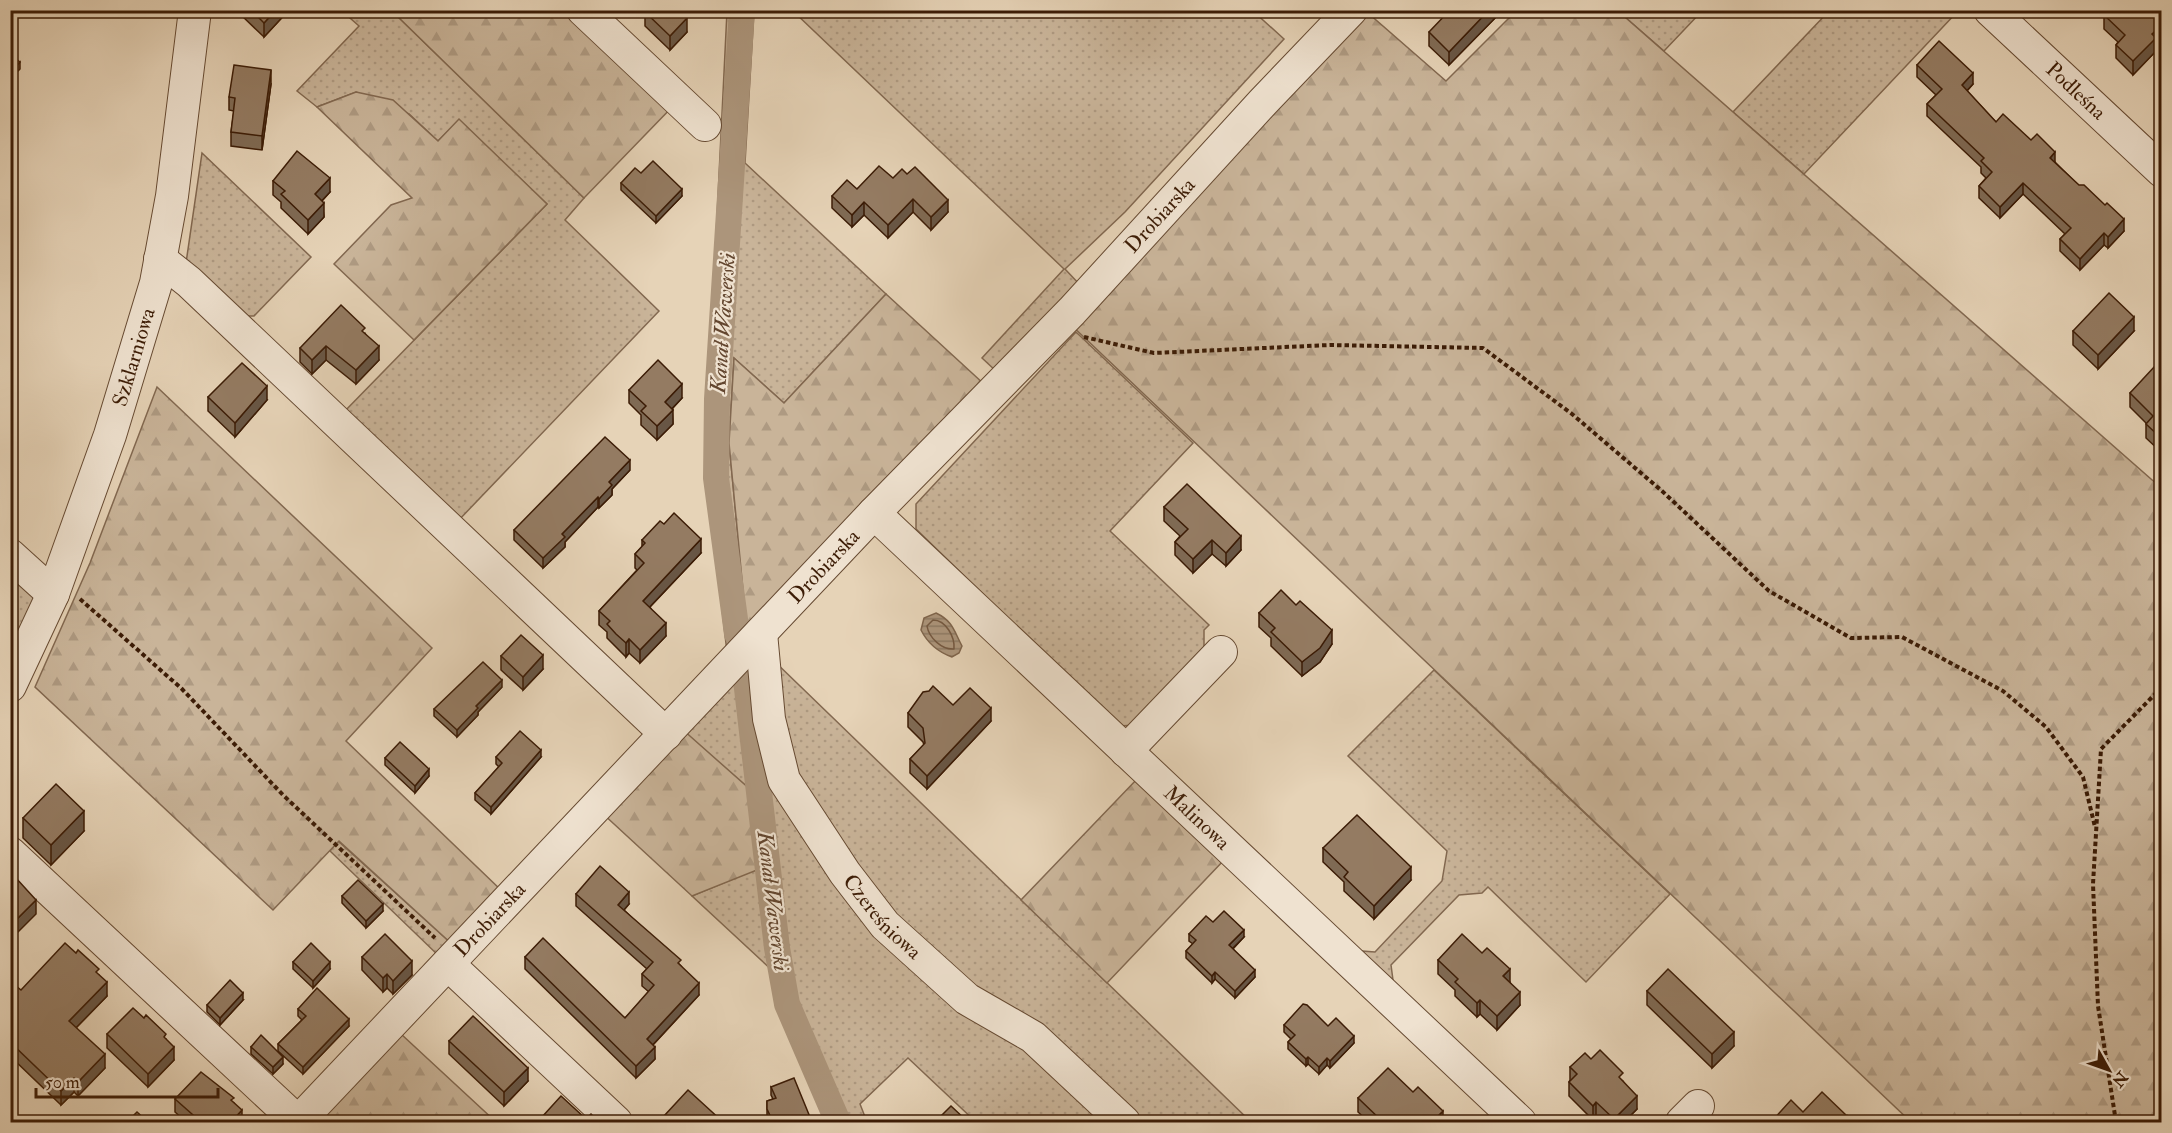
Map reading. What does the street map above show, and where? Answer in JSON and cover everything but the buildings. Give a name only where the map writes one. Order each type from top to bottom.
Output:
[{"type":"street","name":"Szklarniowa","points":[[10,686],[55,587],[110,435],[156,283],[172,196],[195,10]]},
{"type":"street","points":[[584,10],[705,125]]},
{"type":"street","name":"Drobiarska","points":[[298,1122],[874,513],[1054,330],[1263,102],[1351,10]]},
{"type":"street","name":"Podleśna","points":[[1990,10],[2162,171]]},
{"type":"street","points":[[160,259],[189,282],[666,734]]},
{"type":"street","name":"Malinowa","points":[[874,513],[1520,1122]]},
{"type":"street","points":[[10,555],[55,587]]},
{"type":"street","name":"Czereśniowa","points":[[760,633],[769,719],[784,780],[845,873],[885,925],[967,999],[1033,1036],[1124,1122]]},
{"type":"street","points":[[1126,751],[1221,652]]},
{"type":"street","points":[[10,853],[298,1122]]},
{"type":"street","points":[[451,961],[616,1122]]},
{"type":"path","points":[[1054,330],[1154,353],[1330,345],[1483,348],[1572,414],[1662,491],[1769,591],[1851,638],[1902,637],[2003,691],[2046,728],[2083,777],[2095,827]]},
{"type":"path","points":[[55,587],[182,689],[284,795],[451,961]]},
{"type":"path","points":[[2116,1122],[2098,1006],[2093,884],[2101,749],[2162,687]]},
{"type":"green space","points":[[342,11],[392,11],[584,198],[565,220],[659,311],[457,522],[343,413],[547,204],[459,120],[438,141],[409,114],[356,92],[317,107],[297,91],[359,26]]},
{"type":"green space","points":[[392,11],[576,11],[675,104],[584,198]]},
{"type":"green space","points":[[727,11],[754,11],[745,163],[886,294],[784,403],[734,358],[729,443],[747,632],[727,652],[705,463]]},
{"type":"green space","points":[[793,11],[1253,11],[1284,39],[1125,212],[1065,269],[1081,286],[997,372],[982,358],[1064,269]]},
{"type":"green space","points":[[1516,11],[1618,11],[2159,486],[2161,484],[2161,1122],[1911,1122],[1069,323],[1368,13],[1446,81]]},
{"type":"green space","points":[[1618,11],[1702,11],[1664,51]]},
{"type":"green space","points":[[1829,11],[1958,11],[1804,174],[1733,112]]},
{"type":"green space","points":[[356,92],[393,100],[438,141],[459,119],[547,204],[414,340],[334,264],[391,205],[412,198],[317,107]]},
{"type":"green space","points":[[202,153],[311,257],[254,316],[241,316],[186,263]]},
{"type":"green space","points":[[886,294],[985,385],[747,632],[729,443],[734,358],[784,403]]},
{"type":"green space","points":[[1076,332],[1193,443],[1110,531],[1209,625],[1204,630],[1204,656],[1137,725],[1119,726],[916,529],[916,504]]},
{"type":"green space","points":[[157,387],[432,648],[346,741],[503,892],[453,945],[339,841],[273,910],[35,687],[90,563]]},
{"type":"green space","points":[[11,563],[31,582],[34,601],[11,663]]},
{"type":"green space","points":[[754,656],[808,830],[1005,1030],[1114,1122],[976,1122],[908,1058],[860,1104],[867,1122],[829,1122],[779,1004],[775,973],[692,896],[762,867],[682,729]]},
{"type":"green space","points":[[770,657],[1251,1122],[1141,1122],[1044,1034],[995,1006],[905,933],[797,786]]},
{"type":"green space","points":[[1434,670],[1670,894],[1586,982],[1488,887],[1482,893],[1459,895],[1391,965],[1393,980],[1361,951],[1375,952],[1442,881],[1447,851],[1348,756]]},
{"type":"green space","points":[[682,729],[752,791],[762,868],[692,896],[601,812]]},
{"type":"green space","points":[[1138,778],[1224,860],[1107,983],[1021,900]]},
{"type":"green space","points":[[338,841],[453,945],[441,958],[330,851]]},
{"type":"green space","points":[[401,1034],[496,1122],[312,1122]]},
{"type":"water","points":[[936,613],[950,623],[962,646],[959,653],[952,657],[934,647],[921,630],[924,618]]},
{"type":"waterway","name":"Kanał Wawerski","points":[[737,634],[716,478],[717,399],[742,10]]},
{"type":"waterway","name":"Kanał Wawerski","points":[[745,671],[777,948],[787,1004],[838,1122]]}]
